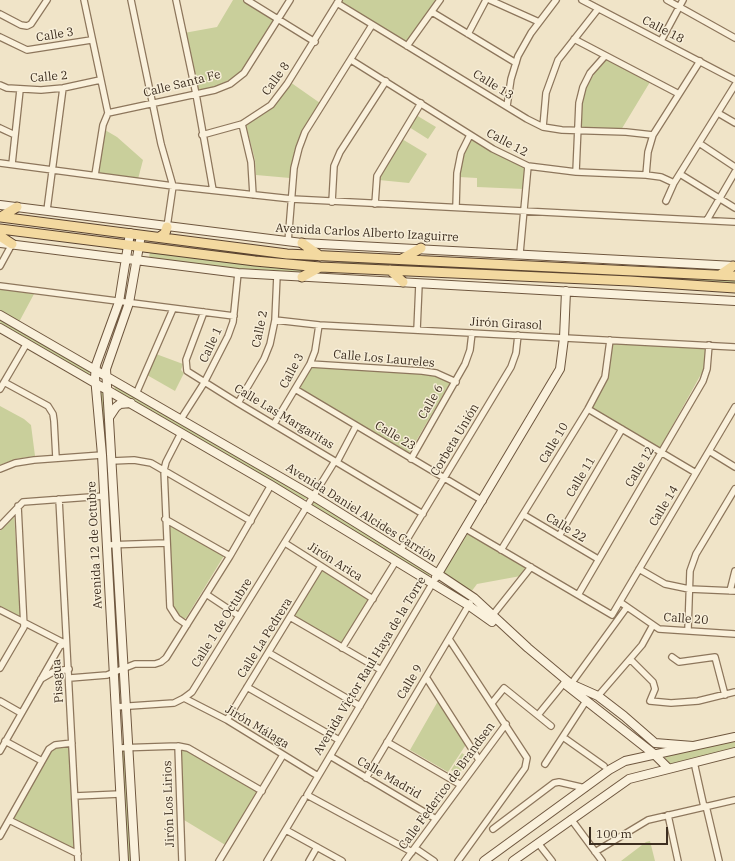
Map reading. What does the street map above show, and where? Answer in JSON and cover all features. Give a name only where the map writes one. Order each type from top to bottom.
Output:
[{"type":"main road","points":[[1,217],[17,207]]},
{"type":"main road","name":"Avenida Carlos Alberto Izaguirre","points":[[1,217],[320,256],[735,276]]},
{"type":"main road","points":[[160,237],[165,233],[167,227]]},
{"type":"main road","points":[[0,229],[255,262],[337,268],[630,281],[735,288]]},
{"type":"main road","points":[[0,236],[12,244]]},
{"type":"main road","points":[[302,243],[320,256]]},
{"type":"main road","points":[[402,259],[421,248]]},
{"type":"main road","points":[[255,262],[259,254],[256,249]]},
{"type":"main road","points":[[337,268],[335,262],[339,257]]},
{"type":"main road","points":[[720,275],[734,266]]},
{"type":"main road","points":[[302,277],[320,267]]},
{"type":"main road","points":[[390,270],[403,282]]},
{"type":"main road","points":[[630,270],[635,275],[630,281]]},
{"type":"street","points":[[0,14],[21,26],[27,26],[31,24],[48,0]]},
{"type":"street","points":[[84,0],[108,113],[103,125],[95,175]]},
{"type":"street","points":[[131,0],[161,144],[173,186],[167,227]]},
{"type":"street","points":[[176,0],[196,94],[212,190]]},
{"type":"street","points":[[248,0],[315,42]]},
{"type":"street","name":"Calle Santa Fe","points":[[108,113],[215,90],[236,80],[244,73],[290,0]]},
{"type":"street","points":[[407,46],[440,0]]},
{"type":"street","points":[[468,34],[486,0]]},
{"type":"street","points":[[490,0],[539,22]]},
{"type":"street","points":[[507,106],[511,79],[516,63],[531,33],[556,0]]},
{"type":"street","name":"Calle 18","points":[[582,0],[735,80]]},
{"type":"street","points":[[667,0],[735,38]]},
{"type":"street","points":[[661,41],[683,0]]},
{"type":"street","name":"Calle 13","points":[[338,1],[372,25],[527,119],[543,127],[562,130],[653,135]]},
{"type":"street","name":"Calle 8","points":[[202,135],[242,124],[271,105],[288,84],[315,42],[338,1]]},
{"type":"street","points":[[543,127],[546,93],[558,60],[598,9]]},
{"type":"street","points":[[432,12],[516,63]]},
{"type":"street","points":[[288,242],[294,168],[305,132],[372,25]]},
{"type":"street","name":"Calle 3","points":[[0,38],[27,50],[92,40]]},
{"type":"street","points":[[574,39],[679,94]]},
{"type":"street","points":[[576,172],[579,103],[583,87],[590,74],[605,56]]},
{"type":"street","name":"Calle 12","points":[[351,60],[470,135],[528,166],[576,172],[661,177],[674,183]]},
{"type":"street","points":[[646,176],[648,152],[653,135],[700,61]]},
{"type":"street","name":"Calle 2","points":[[0,85],[7,88],[20,90],[63,88],[100,80]]},
{"type":"street","points":[[332,202],[334,166],[340,152],[386,81]]},
{"type":"street","points":[[666,201],[674,183],[735,85]]},
{"type":"street","points":[[47,210],[51,169],[63,88]]},
{"type":"street","points":[[12,164],[20,90]]},
{"type":"street","points":[[375,204],[377,176],[421,103]]},
{"type":"street","points":[[718,113],[735,123]]},
{"type":"street","points":[[242,124],[251,162],[253,195]]},
{"type":"street","points":[[0,128],[15,135]]},
{"type":"street","points":[[456,206],[457,173],[461,153],[470,135]]},
{"type":"street","points":[[699,143],[735,167]]},
{"type":"street","points":[[0,162],[173,186],[292,199],[375,204],[456,206],[735,222]]},
{"type":"street","points":[[520,253],[528,166]]},
{"type":"street","points":[[707,220],[719,197],[735,172]]},
{"type":"street","points":[[680,174],[735,208]]},
{"type":"street","name":"Avenida Carlos Alberto Izaguirre","points":[[0,205],[288,242],[520,253],[734,266]]},
{"type":"street","name":"Avenida 12 de Octubre","points":[[124,861],[102,455],[95,370],[119,302],[130,233]]},
{"type":"street","name":"Avenida 12 de Octubre","points":[[135,861],[110,416],[106,377],[107,364],[129,303],[138,260],[141,235]]},
{"type":"street","points":[[0,243],[238,272],[419,284],[735,301]]},
{"type":"street","points":[[0,266],[12,244]]},
{"type":"street","name":"Calle 1","points":[[181,419],[204,383],[228,336],[234,316],[238,272]]},
{"type":"street","name":"Calle 2","points":[[238,403],[264,359],[270,344],[275,320],[277,275]]},
{"type":"street","points":[[417,330],[419,284]]},
{"type":"street","points":[[0,286],[234,316]]},
{"type":"street","name":"Avenida Victor Raul Haya de la Torre","points":[[268,861],[560,369],[564,338],[566,291]]},
{"type":"street","points":[[136,394],[173,309]]},
{"type":"street","name":"Calle Las Margaritas","points":[[204,312],[186,360],[187,371],[204,383],[423,514]]},
{"type":"street","name":"Avenida Daniel Alcides Carrión","points":[[0,315],[313,496],[474,598],[586,701],[654,754],[668,768]]},
{"type":"street","name":"Jirón Girasol","points":[[275,320],[319,325],[735,347]]},
{"type":"street","name":"Calle 3","points":[[274,424],[310,364],[315,351],[319,325]]},
{"type":"street","name":"Avenida Daniel Alcides Carrión","points":[[0,328],[271,485],[306,508],[468,605],[488,618],[568,684],[598,696],[655,743],[693,746]]},
{"type":"street","name":"Calle 6","points":[[411,458],[465,364],[470,350],[472,333]]},
{"type":"street","name":"Corbeta Unión","points":[[400,551],[445,479],[511,367],[518,335]]},
{"type":"street","name":"Calle 10","points":[[501,550],[588,409],[605,376],[610,340]]},
{"type":"street","points":[[0,390],[27,344]]},
{"type":"street","name":"Calle 12","points":[[578,595],[703,381],[707,369],[709,345]]},
{"type":"street","name":"Calle Los Laureles","points":[[310,364],[422,371],[436,373],[456,382]]},
{"type":"street","points":[[4,382],[48,406],[53,414],[56,458]]},
{"type":"street","name":"Calle 23","points":[[295,389],[483,501]]},
{"type":"street","points":[[110,416],[116,407],[126,403],[131,404]]},
{"type":"street","name":"Calle 14","points":[[578,595],[612,615],[735,407]]},
{"type":"street","points":[[588,409],[696,473]]},
{"type":"street","name":"Calle 1 de Octubre","points":[[115,707],[174,703],[184,698],[198,684],[336,461],[356,426]]},
{"type":"street","name":"Calle 11","points":[[559,536],[622,430]]},
{"type":"street","points":[[181,433],[166,462],[164,470],[166,544],[170,607],[177,618],[187,625]]},
{"type":"street","points":[[709,451],[735,467]]},
{"type":"street","points":[[0,469],[16,463],[56,458],[102,455]]},
{"type":"street","points":[[112,461],[142,461],[151,463],[251,521]]},
{"type":"street","points":[[70,678],[103,676],[135,664],[161,662],[166,658],[230,556],[271,485]]},
{"type":"street","points":[[688,630],[690,570],[696,554],[735,489]]},
{"type":"street","points":[[1,523],[18,506],[29,500],[104,496]]},
{"type":"street","name":"Pisagua","points":[[58,499],[66,644],[70,678],[78,861]]},
{"type":"street","points":[[0,668],[24,627],[18,506]]},
{"type":"street","name":"Calle 22","points":[[524,515],[598,559]]},
{"type":"street","points":[[166,519],[230,556]]},
{"type":"street","points":[[466,529],[578,595]]},
{"type":"street","name":"Jirón Arica","points":[[285,543],[373,599]]},
{"type":"street","points":[[106,545],[166,544]]},
{"type":"street","points":[[342,648],[396,561]]},
{"type":"street","name":"Calle La Pedrera","points":[[227,720],[321,566]]},
{"type":"street","points":[[492,616],[530,567]]},
{"type":"street","points":[[639,570],[665,584],[689,590],[732,591],[735,571]]},
{"type":"street","points":[[206,594],[239,616]]},
{"type":"street","name":"Calle 9","points":[[366,778],[468,605],[474,598]]},
{"type":"street","name":"Calle 20","points":[[620,602],[659,629],[735,634]]},
{"type":"street","points":[[538,716],[568,684],[627,607]]},
{"type":"street","points":[[0,610],[66,644]]},
{"type":"street","points":[[290,617],[381,670]]},
{"type":"street","points":[[598,696],[642,645],[653,625]]},
{"type":"street","points":[[449,639],[527,758],[525,768],[458,861]]},
{"type":"street","points":[[1,749],[60,646],[66,644]]},
{"type":"street","points":[[269,653],[360,706]]},
{"type":"street","points":[[672,657],[679,662],[715,657],[725,695]]},
{"type":"street","points":[[630,659],[653,682],[655,689],[650,701],[671,703],[698,701],[735,692]]},
{"type":"street","points":[[41,679],[53,672],[69,670]]},
{"type":"street","points":[[426,677],[479,760]]},
{"type":"street","points":[[247,687],[339,740]]},
{"type":"street","points":[[492,703],[504,688],[551,726]]},
{"type":"street","name":"Jirón Málaga","points":[[184,698],[227,720],[318,776]]},
{"type":"street","points":[[0,701],[21,713]]},
{"type":"street","points":[[545,764],[586,701]]},
{"type":"street","name":"Calle Federico de Brandsen","points":[[405,861],[506,724]]},
{"type":"street","points":[[484,861],[609,770],[625,761],[735,737]]},
{"type":"street","points":[[563,738],[604,766]]},
{"type":"street","points":[[5,741],[42,761]]},
{"type":"street","points":[[387,742],[461,785]]},
{"type":"street","points":[[0,836],[49,749],[56,745],[72,743]]},
{"type":"street","points":[[117,748],[178,746],[195,751],[262,791]]},
{"type":"street","name":"Jirón Los Lirios","points":[[178,746],[182,861]]},
{"type":"street","points":[[513,861],[570,819],[629,779],[735,752]]},
{"type":"street","points":[[219,861],[283,755]]},
{"type":"street","name":"Calle Madrid","points":[[330,756],[436,819]]},
{"type":"street","points":[[694,762],[719,861]]},
{"type":"street","points":[[493,829],[554,783],[560,782],[585,788]]},
{"type":"street","points":[[75,796],[120,794]]},
{"type":"street","points":[[305,797],[434,861]]},
{"type":"street","points":[[596,852],[642,822],[735,800]]},
{"type":"street","points":[[668,815],[678,861]]},
{"type":"street","points":[[570,819],[602,861]]},
{"type":"street","points":[[9,820],[78,854]]},
{"type":"street","points":[[286,830],[342,861]]},
{"type":"street","points":[[538,842],[552,861]]},
{"type":"street","points":[[308,861],[317,847]]},
{"type":"green space","points":[[233,0],[242,0],[275,19],[237,76],[215,87],[197,91],[184,33],[217,27]]},
{"type":"green space","points":[[341,0],[436,0],[406,42],[340,2]]},
{"type":"green space","points":[[605,58],[650,82],[621,130],[581,127],[582,101],[587,85]]},
{"type":"green space","points":[[290,82],[320,103],[297,145],[290,178],[256,175],[255,160],[246,125],[265,113],[275,104]]},
{"type":"green space","points":[[416,115],[436,127],[428,139],[409,127]]},
{"type":"green space","points":[[105,130],[117,137],[143,160],[138,179],[98,173]]},
{"type":"green space","points":[[470,137],[526,167],[524,189],[477,187],[477,178],[459,177],[461,158]]},
{"type":"green space","points":[[402,139],[427,154],[409,183],[379,180],[382,171]]},
{"type":"green space","points":[[150,251],[309,269],[298,274],[238,270],[149,258]]},
{"type":"green space","points":[[342,260],[530,269],[530,275],[341,265]]},
{"type":"green space","points":[[639,275],[735,279],[735,286],[639,277]]},
{"type":"green space","points":[[0,289],[34,294],[19,322],[0,312]]},
{"type":"green space","points":[[0,320],[86,369],[90,373],[89,375],[88,376],[0,326]]},
{"type":"green space","points":[[614,342],[706,347],[705,367],[660,448],[589,409],[609,374],[611,344]]},
{"type":"green space","points":[[156,354],[183,364],[181,370],[184,373],[175,391],[147,375]]},
{"type":"green space","points":[[311,367],[431,374],[450,383],[409,453],[300,388]]},
{"type":"green space","points":[[113,383],[306,496],[307,499],[303,499],[116,392]]},
{"type":"green space","points":[[101,392],[105,393],[112,540],[110,539],[103,413],[99,394]]},
{"type":"green space","points":[[0,406],[24,419],[31,425],[35,456],[15,459],[0,465]]},
{"type":"green space","points":[[316,502],[430,574],[429,577],[425,576],[313,506],[313,503]]},
{"type":"green space","points":[[14,514],[21,618],[0,606],[0,531]]},
{"type":"green space","points":[[169,524],[225,554],[186,618],[183,619],[176,614],[173,609]]},
{"type":"green space","points":[[468,533],[529,569],[526,575],[477,584],[471,592],[443,573]]},
{"type":"green space","points":[[113,551],[119,664],[117,663],[111,552]]},
{"type":"green space","points":[[321,569],[369,599],[341,644],[292,616]]},
{"type":"green space","points":[[438,701],[467,743],[448,772],[410,750]]},
{"type":"green space","points":[[735,740],[735,749],[670,764],[664,756]]},
{"type":"green space","points":[[67,745],[70,748],[75,848],[73,850],[12,819],[50,751],[56,747]]},
{"type":"green space","points":[[122,750],[124,751],[131,861],[127,861]]},
{"type":"green space","points":[[181,750],[186,750],[258,791],[227,846],[184,820]]},
{"type":"green space","points":[[462,753],[470,759],[458,775],[451,770]]},
{"type":"green space","points":[[650,841],[655,861],[621,861],[646,842]]}]
